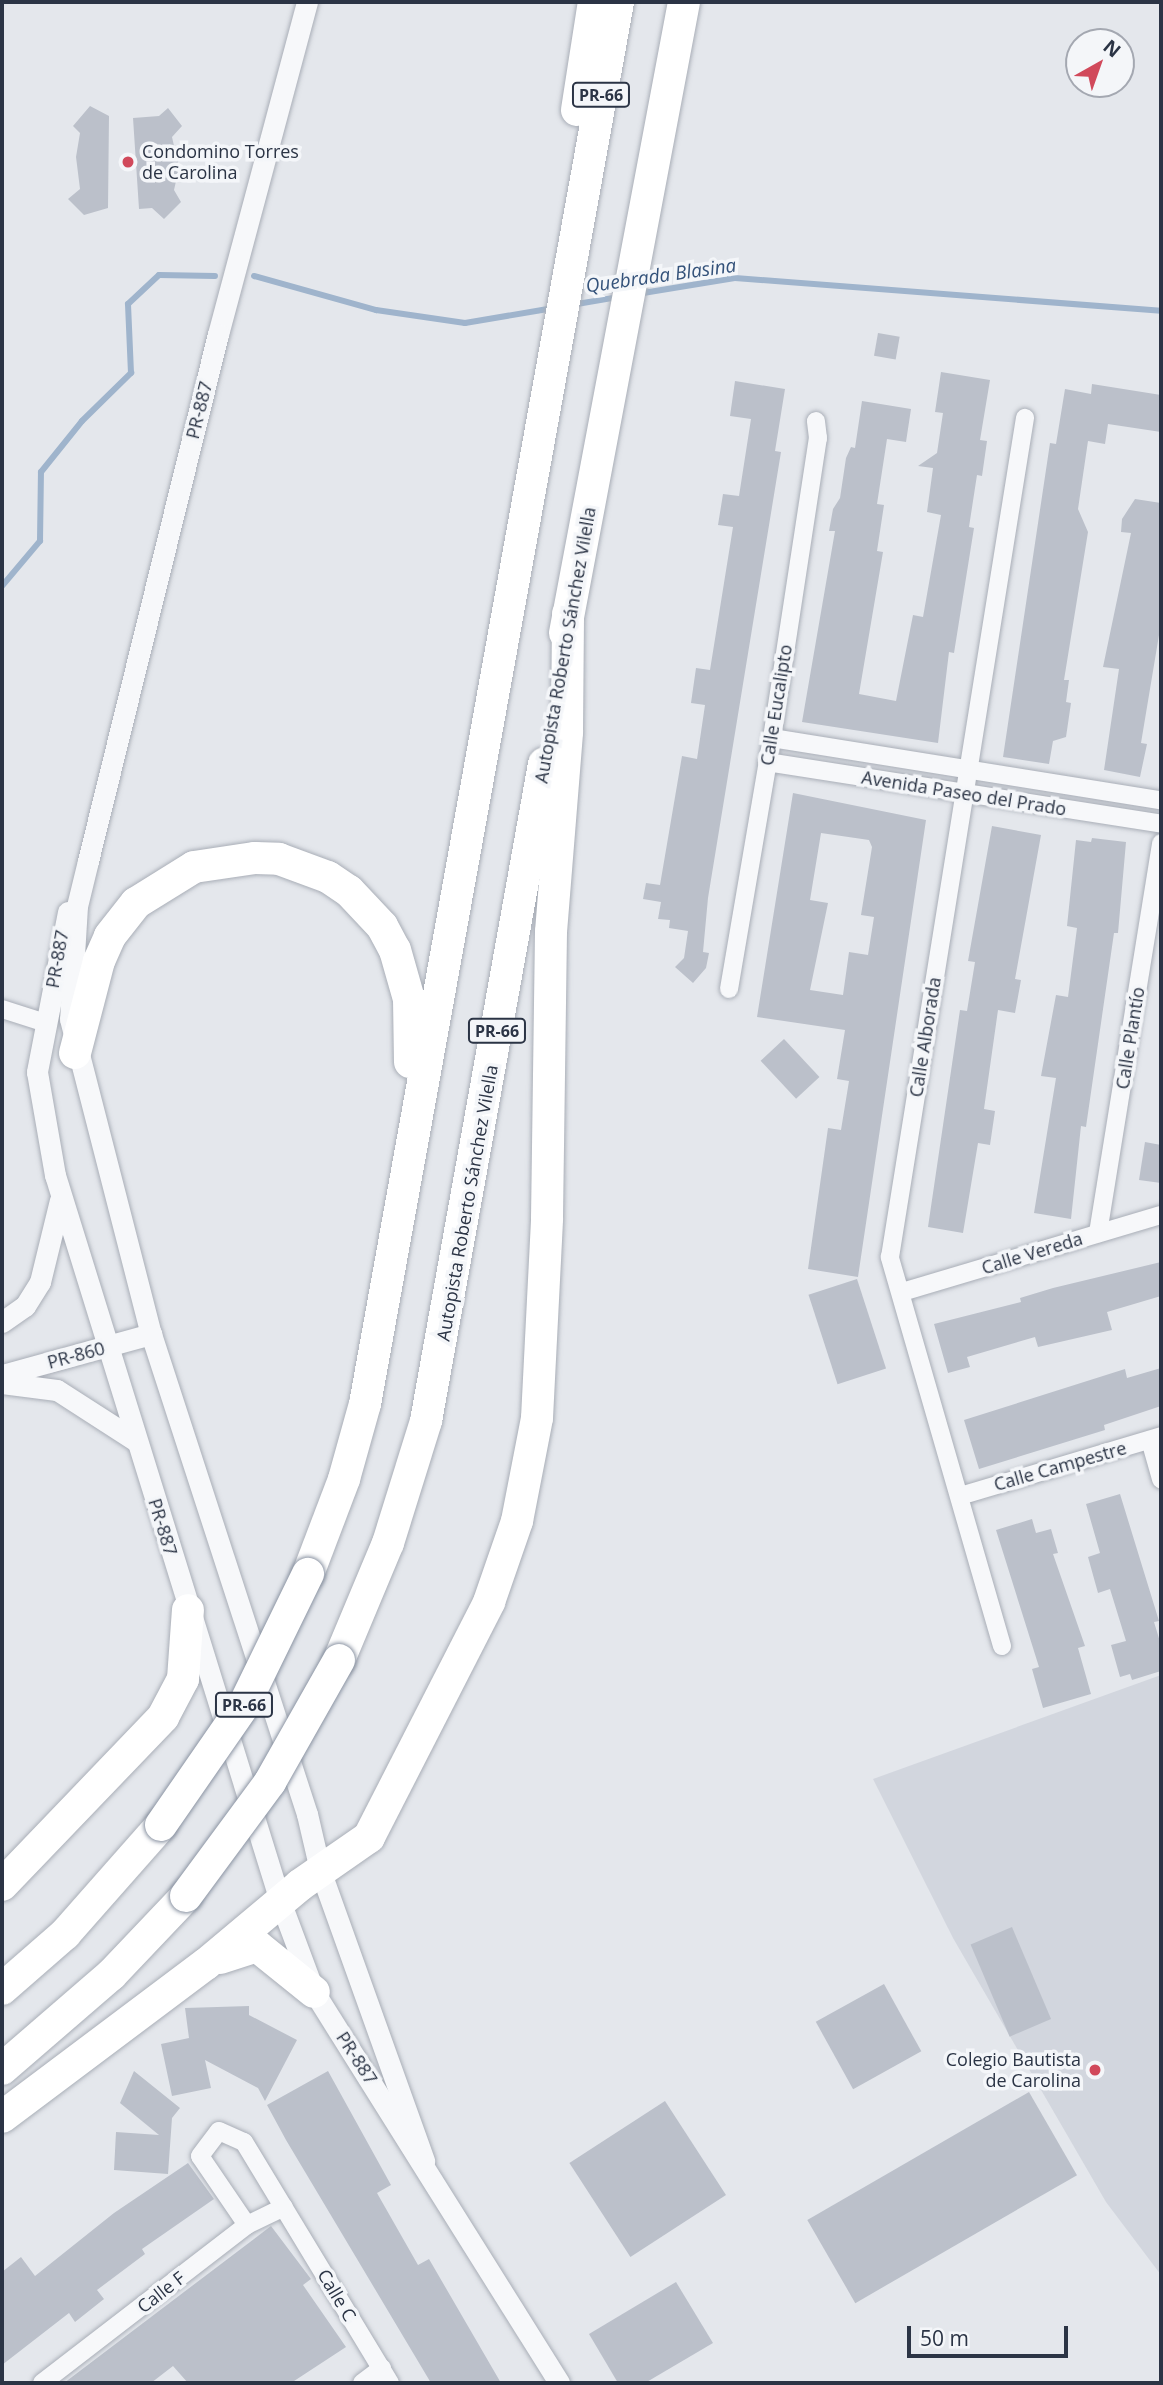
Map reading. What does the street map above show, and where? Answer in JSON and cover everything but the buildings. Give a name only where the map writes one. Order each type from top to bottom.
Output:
[{"type":"highway","points":[[584,188],[575,122],[594,2]]},
{"type":"highway","name":"PR-66","points":[[2,1989],[65,1934],[161,1825],[244,1705],[308,1574],[344,1479],[365,1404],[414,1120],[445,966],[544,396],[618,2]]},
{"type":"highway","name":"Autopista Roberto Sánchez Vilella","points":[[2,2069],[92,1993],[186,1896],[270,1782],[339,1660],[388,1543],[426,1421],[568,614],[614,391],[684,2]]},
{"type":"highway","points":[[2,2117],[206,1964],[320,1870],[369,1837],[437,1710],[489,1602],[528,1474],[537,1418],[555,839],[567,732],[568,614]]},
{"type":"highway","points":[[75,1053],[99,961],[110,936],[136,903],[194,867],[233,858],[279,859],[316,872],[349,891],[382,926],[395,950],[412,1020],[414,1120]]},
{"type":"highway","points":[[2,1885],[163,1717],[183,1679],[188,1610]]},
{"type":"highway","points":[[206,1964],[243,1947],[257,1946],[314,1992]]},
{"type":"street","name":"PR-887","points":[[307,2],[218,334],[77,906],[70,1006],[75,1053],[151,1334],[307,1814],[320,1870],[424,2161]]},
{"type":"street","name":"Calle Alborada","points":[[1002,1646],[890,1257],[1025,418]]},
{"type":"street","name":"Calle Eucalipto","points":[[729,989],[772,738],[818,438],[816,421]]},
{"type":"street","name":"Avenida Paseo del Prado","points":[[772,738],[1161,800]]},
{"type":"street","name":"Avenida Paseo del Prado","points":[[767,762],[1161,824]]},
{"type":"street","name":"Calle Plantío","points":[[1098,1233],[1161,843]]},
{"type":"street","name":"PR-887","points":[[88,861],[62,926],[37,1072],[61,1195],[188,1610],[280,1901],[314,1992],[424,2161],[559,2383]]},
{"type":"street","points":[[2,1009],[46,1023]]},
{"type":"street","points":[[2,1322],[25,1306],[40,1282],[61,1195]]},
{"type":"street","name":"Calle Vereda","points":[[902,1292],[1161,1215]]},
{"type":"street","name":"PR-860","points":[[2,1375],[151,1334]]},
{"type":"street","points":[[2,1383],[57,1390],[136,1441]]},
{"type":"street","points":[[1156,1438],[1161,1479]]},
{"type":"street","name":"Calle Campestre","points":[[960,1496],[1156,1438]]},
{"type":"street","name":"Calle C","points":[[247,2225],[200,2156],[219,2131],[244,2142],[386,2376]]},
{"type":"street","name":"Calle F","points":[[42,2383],[247,2225],[284,2207]]},
{"type":"street","points":[[362,2383],[386,2376]]},
{"type":"shaded area","name":"Colegio Bautista de Carolina","points":[[1161,1675],[1161,2275],[1106,2202],[953,1938],[873,1779]]},
{"type":"waterway","name":"Quebrada Blasina","points":[[2,586],[40,541],[41,472],[82,421],[131,373],[128,304],[159,275],[215,276]]},
{"type":"waterway","name":"Quebrada Blasina","points":[[254,276],[376,310],[465,323],[554,308]]},
{"type":"waterway","name":"Quebrada Blasina","points":[[637,294],[735,278],[1161,311]]},
{"type":"waterway","name":"Quebrada Blasina","points":[[571,305],[619,297]]},
{"type":"place","name":"Condomino Torres de Carolina","points":[[128,162]]},
{"type":"place","name":"Colegio Bautista de Carolina","points":[[1095,2070]]}]
